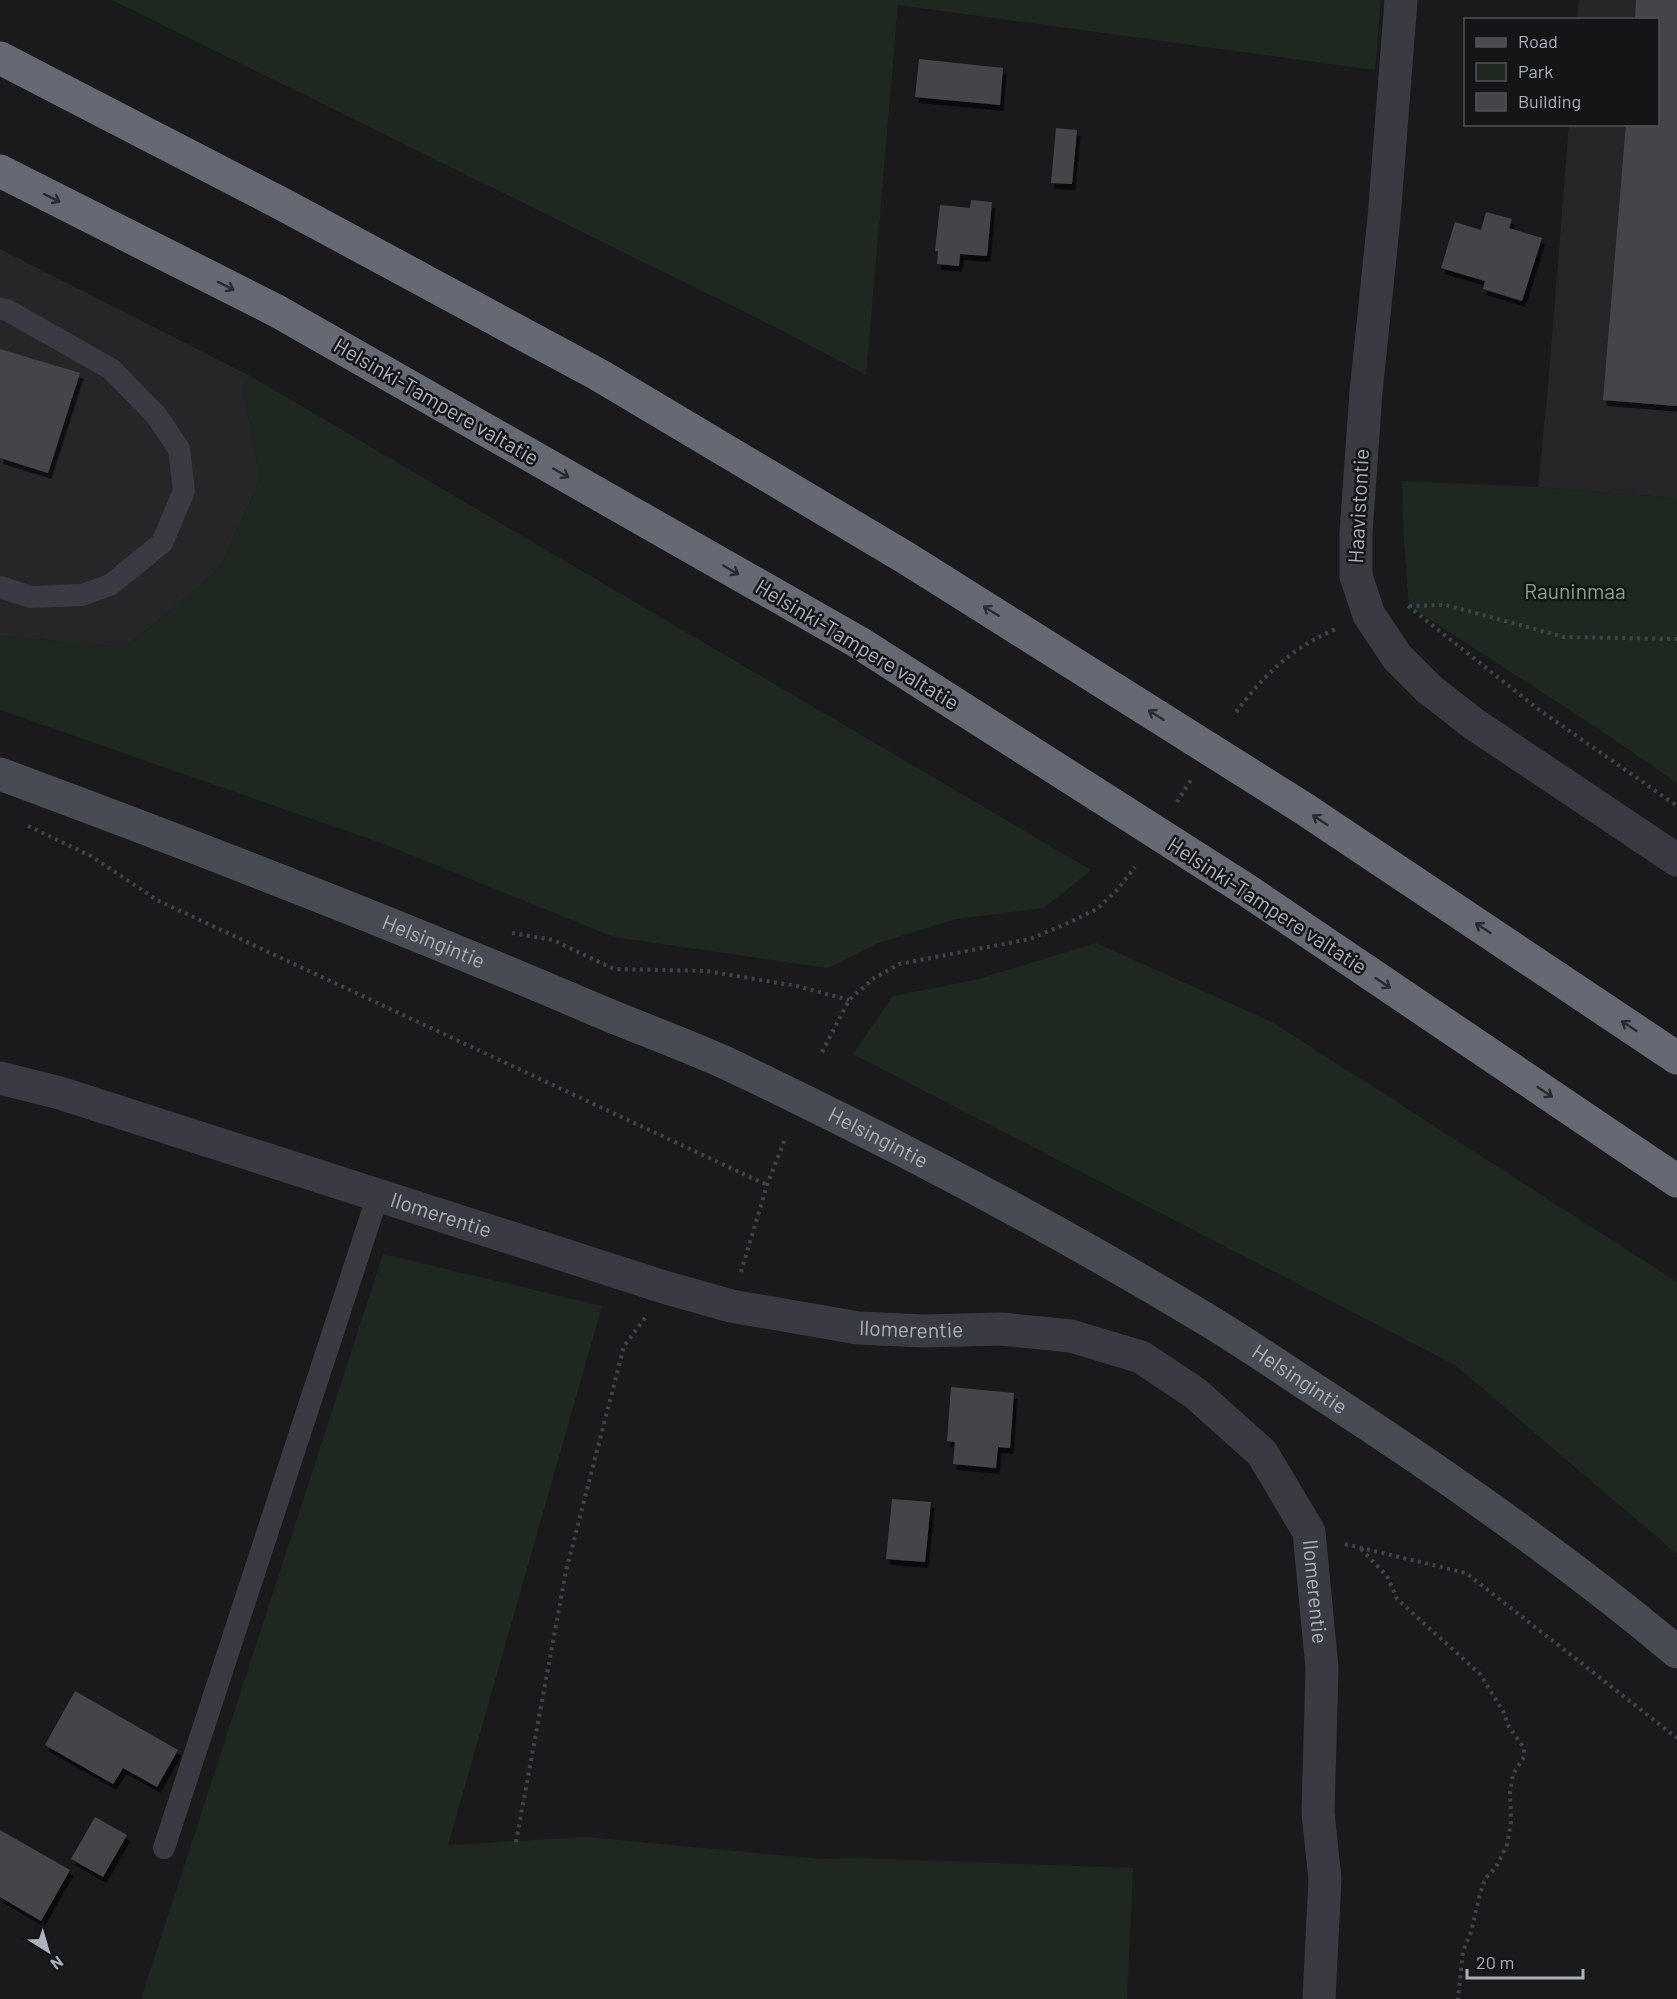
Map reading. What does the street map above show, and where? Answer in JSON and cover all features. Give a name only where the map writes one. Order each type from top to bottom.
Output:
[{"type":"highway","points":[[0,58],[284,205],[599,375],[906,558],[1303,808],[1677,1058]]},
{"type":"highway","name":"Helsinki-Tampere valtatie","points":[[0,171],[277,312],[858,642],[1248,891],[1677,1181]]},
{"type":"main road","name":"Helsingintie","points":[[0,774],[206,850],[442,944],[723,1062],[884,1140],[1060,1234],[1211,1322],[1501,1516],[1677,1652]]},
{"type":"street","name":"Haavistontie","points":[[1401,0],[1384,218],[1366,392],[1356,533],[1356,576],[1370,615],[1397,657],[1429,689],[1474,724],[1677,860]]},
{"type":"street","name":"Ilomerentie","points":[[0,1078],[60,1093],[668,1288],[731,1306],[858,1328],[924,1331],[1001,1329],[1071,1336],[1141,1357],[1195,1394],[1262,1453],[1309,1532],[1322,1668],[1318,1813],[1325,1879],[1319,1999]]},
{"type":"lane","points":[[0,309],[7,310],[111,369],[156,415],[178,449],[184,490],[162,543],[110,585],[82,594],[31,597],[0,587]]},
{"type":"lane","points":[[164,1848],[378,1195]]},
{"type":"path","points":[[1236,712],[1256,686],[1292,652],[1332,630],[1370,615],[1409,606],[1446,605],[1564,637],[1677,639]]},
{"type":"path","points":[[1409,606],[1538,709],[1677,806]]},
{"type":"path","points":[[1177,802],[1193,777]]},
{"type":"path","points":[[20,822],[91,856],[157,900],[766,1185]]},
{"type":"path","points":[[822,1052],[849,1000],[874,978],[898,964],[1030,939],[1068,923],[1097,909],[1136,867]]},
{"type":"path","points":[[509,932],[553,940],[615,969],[706,971],[797,986],[849,1000]]},
{"type":"path","points":[[731,1306],[766,1185],[785,1139]]},
{"type":"path","points":[[516,1842],[567,1571],[624,1346],[668,1288]]},
{"type":"path","points":[[1309,1532],[1362,1549],[1466,1573],[1677,1738]]},
{"type":"path","points":[[1362,1549],[1387,1576],[1397,1599],[1480,1674],[1503,1711],[1509,1727],[1524,1748],[1524,1757],[1513,1774],[1510,1792],[1511,1822],[1507,1845],[1496,1867],[1485,1879],[1480,1894],[1471,1932],[1463,1951],[1458,1999]]},
{"type":"shaded area","points":[[1579,0],[1677,0],[1677,498],[1538,487],[1569,126],[1659,126],[1659,18],[1577,18]]},
{"type":"shaded area","points":[[0,249],[250,376],[243,388],[260,480],[220,568],[126,647],[0,636]]},
{"type":"green space","points":[[112,0],[1381,0],[1375,70],[898,5],[866,375],[781,330]]},
{"type":"green space","points":[[250,376],[1091,870],[1044,908],[956,919],[878,943],[828,968],[614,937],[384,844],[0,710],[0,636],[126,647],[220,568],[260,480],[243,388]]},
{"type":"green space","name":"Rauninmaa","points":[[1402,481],[1538,487],[1677,498],[1677,783],[1596,727],[1409,606]]},
{"type":"green space","points":[[1096,943],[1272,1022],[1677,1282],[1677,1554],[1455,1365],[853,1054],[893,996],[975,980]]},
{"type":"green space","points":[[383,1254],[602,1306],[448,1845],[586,1837],[820,1859],[860,1858],[1133,1868],[1127,1999],[141,1999]]},
{"type":"building","points":[[1636,0],[1677,0],[1677,406],[1603,400],[1626,126],[1659,126],[1659,18],[1635,18]]},
{"type":"building","points":[[919,59],[1003,68],[1000,105],[915,97]]},
{"type":"building","points":[[1056,128],[1077,130],[1072,184],[1051,183]]},
{"type":"building","points":[[971,200],[992,202],[987,256],[960,254],[959,266],[937,264],[938,251],[935,251],[940,205],[970,208]]},
{"type":"building","points":[[1486,212],[1512,219],[1509,228],[1542,238],[1522,301],[1483,289],[1485,281],[1441,268],[1455,222],[1481,230]]},
{"type":"building","points":[[0,349],[80,373],[48,473],[0,458]]},
{"type":"building","points":[[951,1387],[1014,1393],[1010,1448],[998,1447],[996,1468],[953,1464],[955,1442],[947,1441]]},
{"type":"building","points":[[892,1499],[931,1502],[925,1562],[886,1559]]},
{"type":"building","points":[[75,1691],[178,1750],[157,1787],[123,1768],[113,1784],[45,1745]]},
{"type":"building","points":[[95,1817],[127,1835],[103,1877],[71,1859]]},
{"type":"building","points":[[0,1830],[70,1870],[41,1921],[0,1897]]}]
